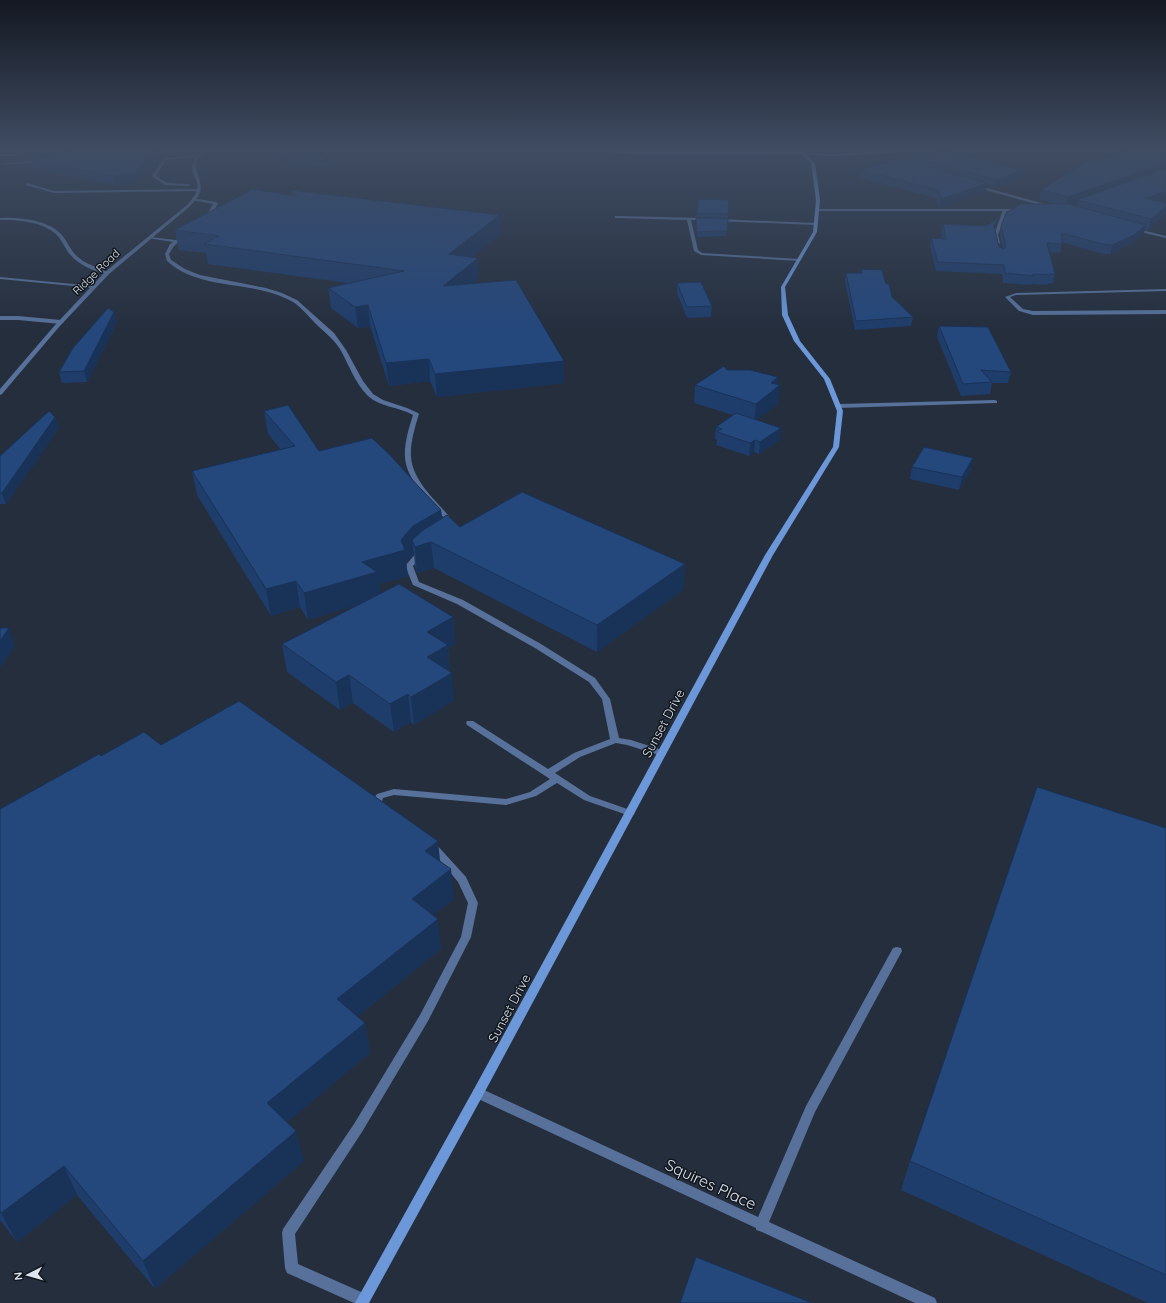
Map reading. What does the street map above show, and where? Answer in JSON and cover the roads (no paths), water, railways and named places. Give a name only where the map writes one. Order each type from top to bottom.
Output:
[{"type":"main road","name":"Sunset Drive","points":[[362,1302],[478,1093],[769,555],[836,447],[840,411],[827,379],[797,341],[785,315],[783,286],[815,232],[817,211]]},
{"type":"street","name":"Ridge Road","points":[[0,393],[61,322],[107,273],[182,211]]},
{"type":"street","points":[[200,223],[212,211]]},
{"type":"street","points":[[999,249],[996,235],[1005,211]]},
{"type":"street","points":[[617,217],[816,224]]},
{"type":"street","points":[[0,219],[13,218],[34,221],[57,233],[73,255],[93,269],[107,273]]},
{"type":"street","points":[[689,219],[696,251],[701,254],[799,260]]},
{"type":"street","points":[[1130,228],[1166,237]]},
{"type":"street","points":[[189,232],[177,241],[167,254],[168,261],[177,268],[189,274],[212,280],[244,284],[281,293],[297,302],[319,324],[333,335],[362,383],[372,396],[389,404],[410,410],[416,414],[408,458],[416,481],[452,524],[450,531]]},
{"type":"street","points":[[150,238],[177,241]]},
{"type":"street","points":[[0,278],[94,287]]},
{"type":"street","points":[[1166,290],[1016,294],[1007,297],[1021,310],[1033,313],[1166,312]]},
{"type":"street","points":[[0,318],[61,322]]},
{"type":"street","points":[[838,406],[995,402]]},
{"type":"street","points":[[427,550],[420,554],[409,566],[416,583],[460,602],[538,646],[592,680],[606,699],[615,740]]},
{"type":"street","points":[[470,724],[587,798],[630,813]]},
{"type":"street","points":[[388,816],[377,801],[380,796],[386,793],[394,792],[506,802],[533,794],[552,776],[577,756],[615,740],[628,742],[662,753]]},
{"type":"street","points":[[362,1302],[292,1268],[288,1233],[362,1121],[424,1018],[466,937],[472,903],[462,880],[430,843],[424,839]]},
{"type":"street","points":[[761,1226],[810,1110],[897,951]]},
{"type":"street","name":"Squires Place","points":[[478,1093],[761,1226],[930,1303]]}]
